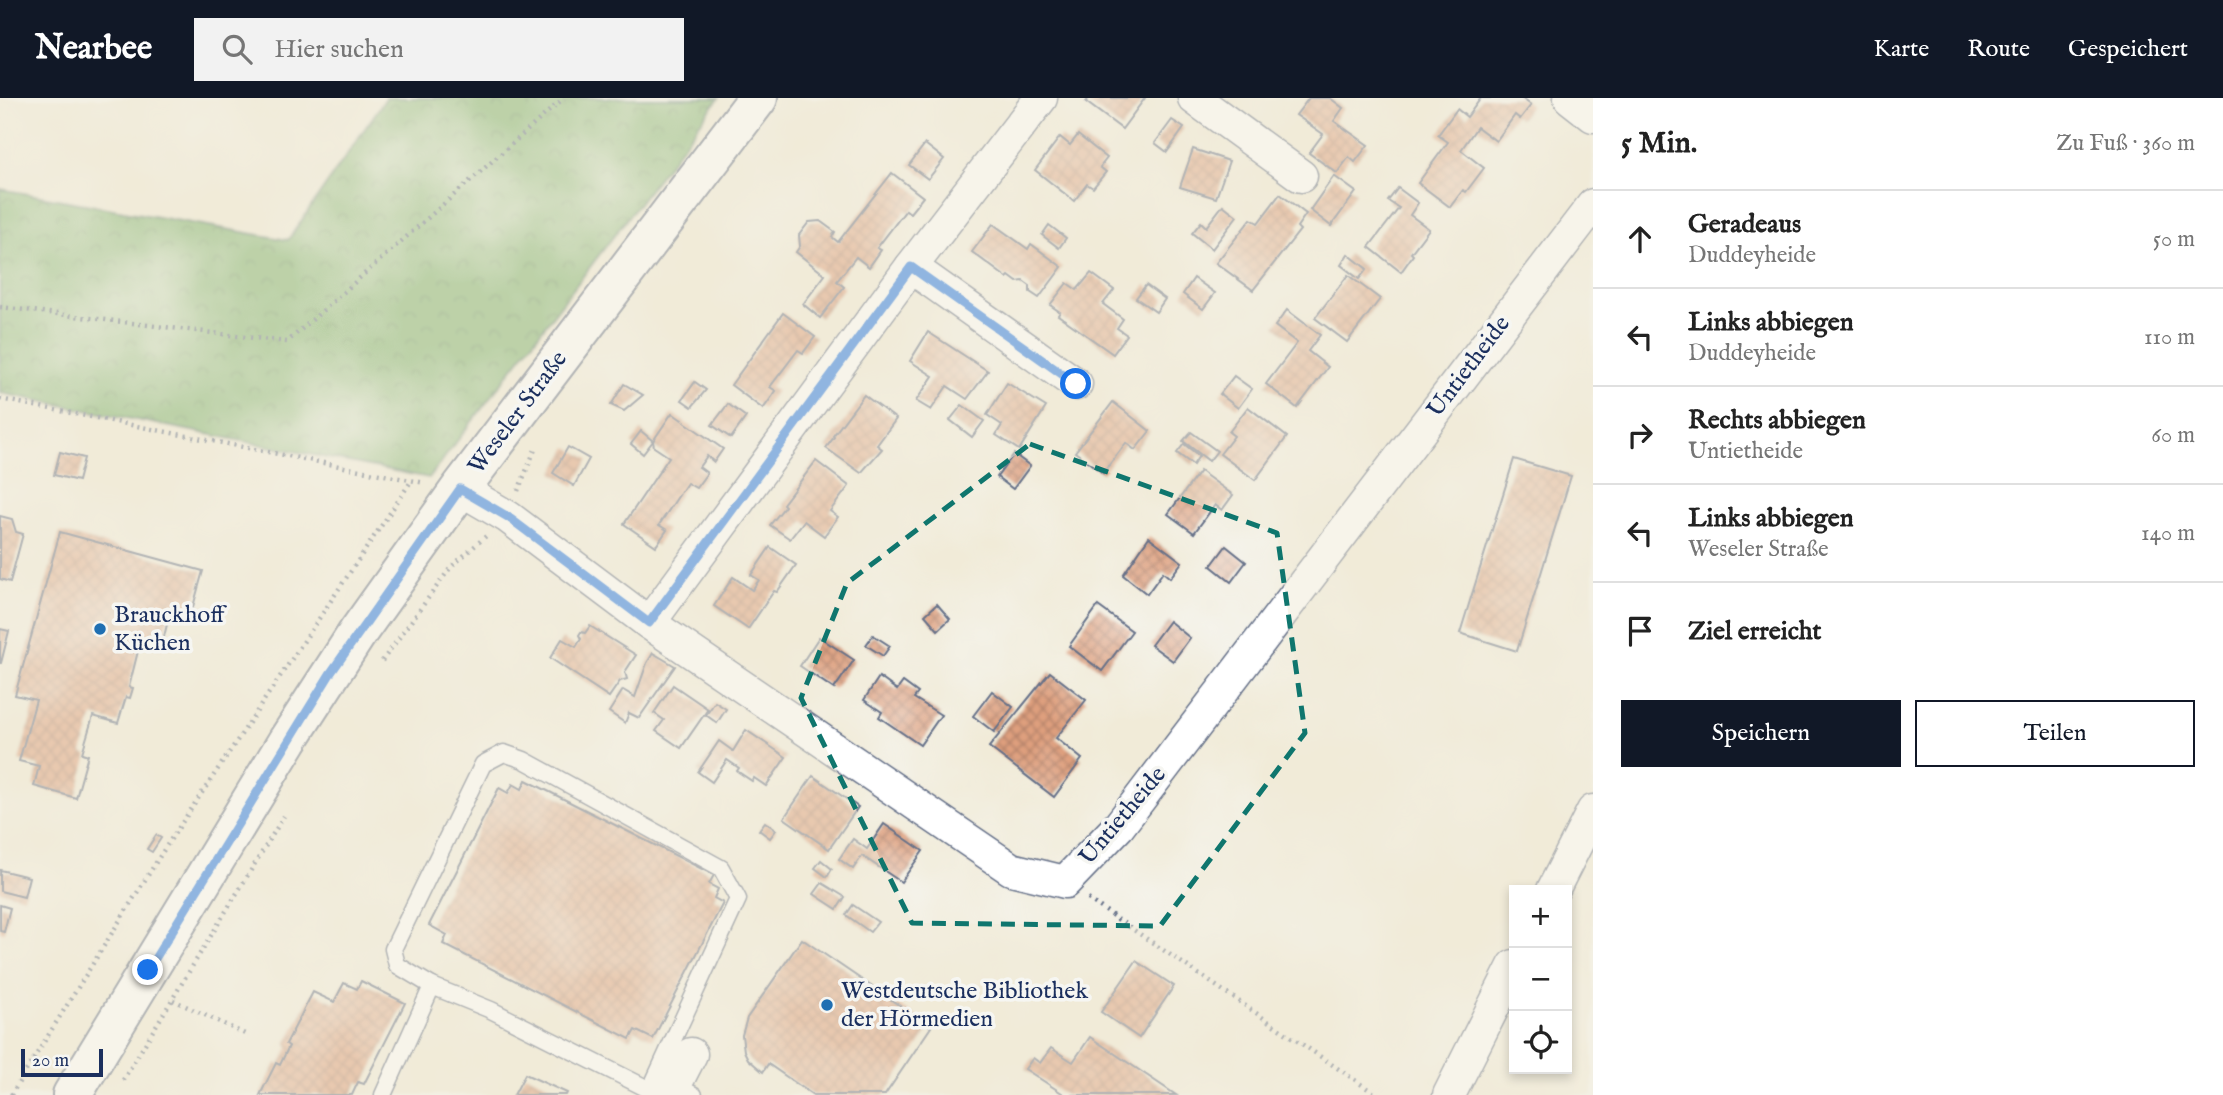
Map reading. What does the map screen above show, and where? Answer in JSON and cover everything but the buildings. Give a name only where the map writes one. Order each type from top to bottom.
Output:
[{"type":"main road","name":"Weseler Straße","points":[[72,1095],[330,674],[460,489],[758,98]]},
{"type":"street","points":[[649,623],[911,267],[1041,98]]},
{"type":"street","points":[[1194,98],[1301,176]]},
{"type":"street","points":[[1570,98],[1593,116]]},
{"type":"street","name":"Untietheide","points":[[460,489],[508,517],[649,623],[1012,869],[1065,882],[1119,826],[1593,205]]},
{"type":"street","points":[[911,267],[1076,384]]},
{"type":"street","points":[[1556,885],[1593,811]]},
{"type":"street","points":[[1449,1095],[1509,976]]},
{"type":"street","points":[[670,1092],[691,1054]]},
{"type":"lane","points":[[504,753],[524,760],[721,869],[738,899],[670,1092],[432,986],[397,965],[393,949],[482,764],[504,753]]},
{"type":"lane","points":[[383,1095],[432,986]]},
{"type":"path","points":[[0,307],[287,342],[564,98]]},
{"type":"path","points":[[0,399],[412,481],[165,848],[11,1095]]},
{"type":"path","points":[[380,662],[451,567]]},
{"type":"path","points":[[120,1084],[286,812]]},
{"type":"path","points":[[1065,882],[1377,1095]]},
{"type":"path","points":[[173,1000],[247,1035]]},
{"type":"highlighted area","points":[[1030,444],[1277,533],[1305,733],[1160,926],[912,923],[801,698],[847,583]]},
{"type":"green space","points":[[386,98],[719,98],[429,478],[0,393],[0,189],[288,240]]},
{"type":"place","name":"Brauckhoff Küchen","points":[[100,629]]},
{"type":"place","name":"Westdeutsche Bibliothek der Hörmedien","points":[[827,1005]]},
{"type":"route","points":[[148,970],[330,674],[460,489],[508,517],[649,623],[911,267],[1076,384]]}]
